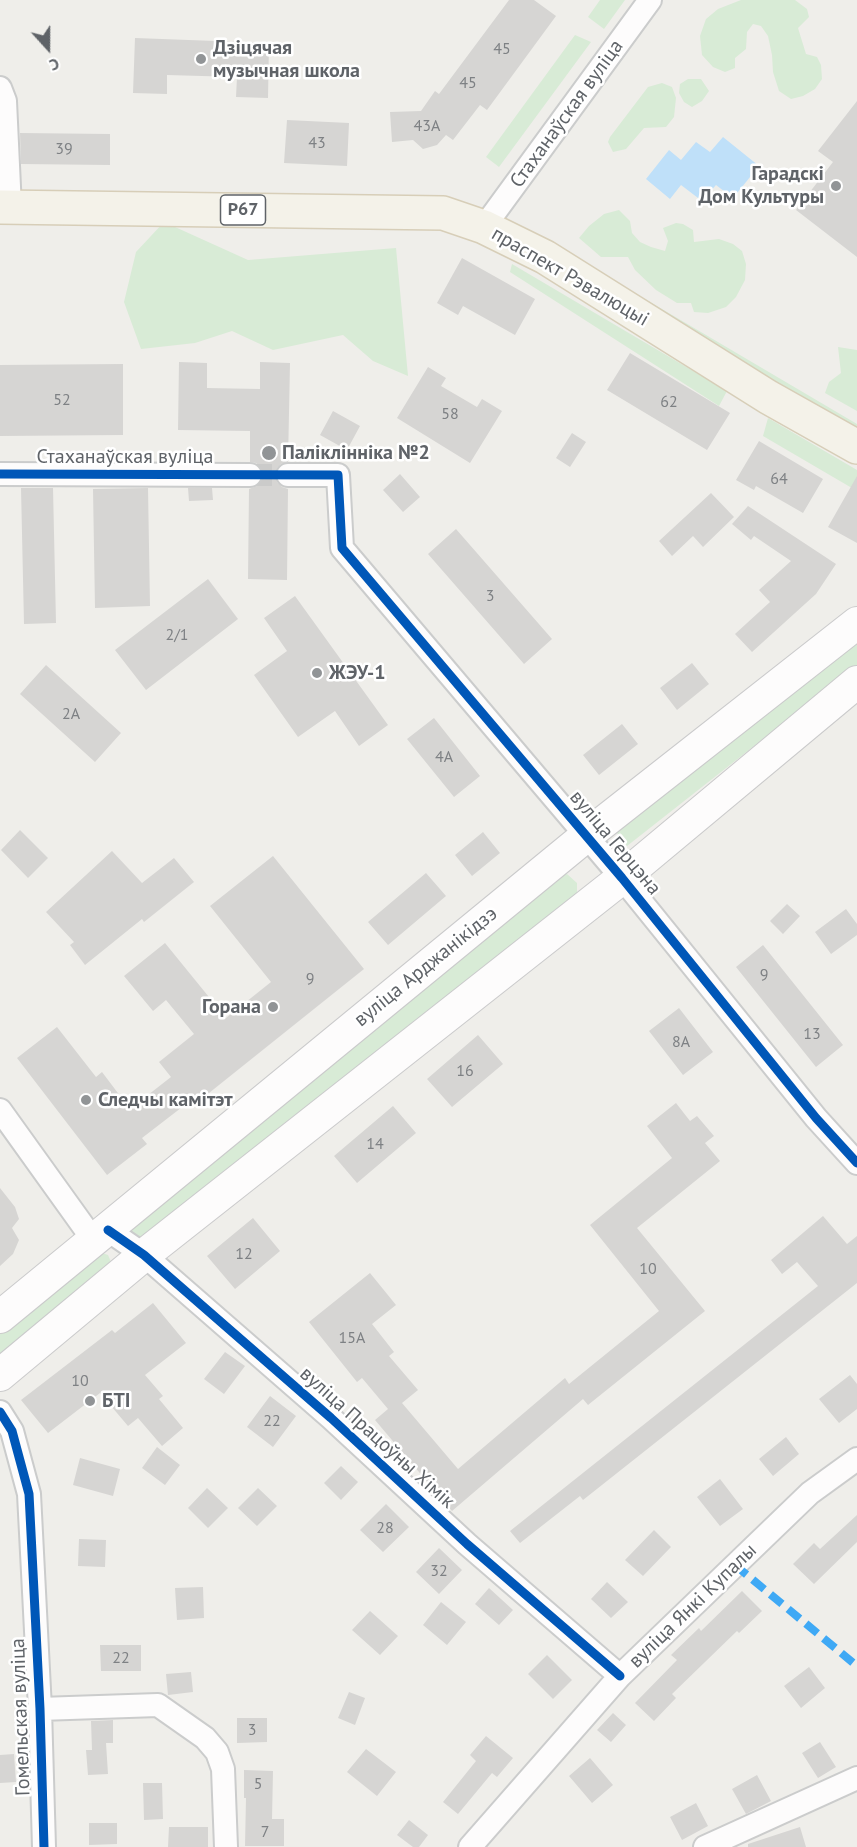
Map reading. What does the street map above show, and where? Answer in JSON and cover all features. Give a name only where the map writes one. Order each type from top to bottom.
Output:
[{"type":"main road","name":"праспект Рэвалюцыі","points":[[5,207],[443,213],[484,227],[544,257],[768,397],[857,447]]},
{"type":"main road","name":"вуліца Арджанікідзэ","points":[[0,1317],[586,836],[857,623]]},
{"type":"main road","points":[[0,1375],[144,1255],[622,878],[857,682]]},
{"type":"street","name":"Стаханаўская вуліца","points":[[484,227],[650,0]]},
{"type":"street","points":[[0,88],[5,101],[5,207]]},
{"type":"street","name":"Стаханаўская вуліца","points":[[0,474],[250,475]]},
{"type":"street","name":"вуліца Герцэна","points":[[288,475],[338,475],[342,548],[622,878],[816,1118],[857,1163]]},
{"type":"street","name":"вуліца Працоўны Хімік","points":[[0,1110],[101,1235],[144,1255],[331,1418],[467,1544],[620,1676]]},
{"type":"street","name":"Гомельская вуліца","points":[[0,1412],[12,1431],[29,1494],[40,1709],[44,1847]]},
{"type":"street","name":"вуліца Янкі Купалы","points":[[470,1847],[620,1676],[810,1493],[857,1459]]},
{"type":"street","points":[[40,1709],[158,1705],[205,1738],[217,1752],[223,1769],[226,1847]]},
{"type":"street","points":[[705,1847],[857,1778]]},
{"type":"green space","points":[[600,0],[625,0],[604,29],[588,17]]},
{"type":"green space","points":[[741,0],[795,0],[807,9],[809,17],[798,28],[806,54],[817,57],[821,65],[822,79],[815,89],[803,96],[791,99],[779,91],[773,72],[768,36],[761,26],[753,24],[747,32],[746,49],[735,58],[735,68],[725,72],[713,67],[702,55],[700,36],[706,19],[718,9]]},
{"type":"green space","points":[[575,35],[591,42],[499,167],[486,157]]},
{"type":"green space","points":[[688,79],[701,79],[709,91],[702,101],[692,107],[684,102],[679,93],[680,84]]},
{"type":"green space","points":[[662,83],[672,87],[676,98],[674,117],[666,127],[644,128],[626,149],[613,152],[608,142],[610,137],[648,87]]},
{"type":"green space","points":[[619,210],[630,221],[632,233],[640,242],[651,247],[665,251],[668,241],[663,228],[676,223],[693,230],[694,242],[719,239],[733,244],[742,251],[746,264],[745,280],[736,297],[726,307],[708,313],[694,312],[691,303],[677,303],[656,290],[635,270],[628,257],[601,257],[579,238],[604,214]]},
{"type":"green space","points":[[164,222],[248,260],[396,248],[408,376],[373,361],[343,335],[273,350],[232,331],[195,343],[141,349],[124,302],[136,252]]},
{"type":"green space","points":[[512,264],[727,391],[719,406],[510,272]]},
{"type":"green space","points":[[611,279],[857,424],[857,430],[608,284]]},
{"type":"green space","points":[[838,347],[857,350],[857,411],[825,393],[829,382],[841,373]]},
{"type":"green space","points":[[768,418],[857,470],[857,491],[763,436]]},
{"type":"green space","points":[[857,638],[857,665],[627,846],[614,829]]},
{"type":"green space","points":[[567,874],[577,883],[577,897],[145,1241],[129,1238],[126,1224],[558,877]]},
{"type":"green space","points":[[102,1253],[108,1255],[112,1264],[0,1363],[0,1329]]},
{"type":"water","points":[[723,137],[759,166],[733,198],[716,185],[702,201],[681,185],[670,199],[646,179],[669,150],[681,160],[696,142],[710,152]]},
{"type":"building","points":[[509,0],[534,0],[556,16],[487,110],[480,105],[453,140],[446,135],[437,145],[423,149],[413,140],[392,142],[390,112],[421,111],[435,91],[439,94]]},
{"type":"building","name":"Дзіцячая музычная школа","points":[[135,38],[269,43],[268,98],[236,97],[237,77],[167,75],[167,94],[133,93]]},
{"type":"building","name":"Гарадскі Дом Культуры","points":[[857,101],[857,257],[796,210],[833,162],[818,151]]},
{"type":"building","points":[[287,120],[349,123],[347,166],[284,163]]},
{"type":"building","points":[[20,133],[110,134],[110,165],[21,164]]},
{"type":"building","points":[[462,258],[535,299],[515,335],[463,306],[458,315],[437,303]]},
{"type":"building","points":[[630,353],[730,413],[707,450],[607,390]]},
{"type":"building","name":"Паліклінніка №2","points":[[179,362],[207,363],[207,388],[260,389],[260,362],[290,363],[288,462],[281,464],[275,474],[277,482],[288,489],[287,580],[248,579],[249,489],[257,486],[263,476],[261,468],[256,463],[250,462],[250,431],[178,430]]},
{"type":"building","points":[[123,364],[123,435],[0,436],[0,365]]},
{"type":"building","points":[[428,367],[446,378],[441,386],[477,407],[482,399],[502,411],[470,463],[397,418]]},
{"type":"building","points":[[333,411],[360,426],[347,450],[320,435]]},
{"type":"building","points":[[572,433],[586,442],[570,467],[556,458]]},
{"type":"building","points":[[759,441],[823,479],[803,513],[756,486],[754,490],[736,480]]},
{"type":"building","points":[[400,474],[420,497],[403,512],[383,490]]},
{"type":"building","points":[[857,476],[857,543],[828,527]]},
{"type":"building","points":[[21,488],[53,488],[56,623],[24,624]]},
{"type":"building","points":[[148,488],[150,606],[95,608],[93,489]]},
{"type":"building","points":[[188,488],[212,488],[213,500],[189,501]]},
{"type":"building","points":[[711,493],[734,517],[703,547],[693,536],[672,556],[659,541]]},
{"type":"building","points":[[748,506],[836,564],[816,594],[752,652],[735,634],[770,602],[759,590],[791,561],[754,536],[751,540],[732,524]]},
{"type":"building","points":[[456,529],[552,639],[524,664],[428,554]]},
{"type":"building","points":[[208,579],[238,619],[146,690],[115,650]]},
{"type":"building","points":[[295,596],[388,725],[359,746],[335,711],[298,737],[254,675],[287,651],[264,618]]},
{"type":"building","points":[[692,663],[709,684],[677,710],[660,688]]},
{"type":"building","points":[[46,665],[121,733],[95,762],[20,694]]},
{"type":"building","points":[[434,718],[480,776],[454,797],[407,739]]},
{"type":"building","points":[[622,724],[638,744],[599,775],[583,755]]},
{"type":"building","points":[[20,830],[48,858],[28,878],[1,850]]},
{"type":"building","points":[[483,832],[500,853],[472,876],[455,855]]},
{"type":"building","points":[[112,851],[142,883],[174,858],[194,882],[144,922],[142,919],[85,965],[70,945],[74,942],[46,912]]},
{"type":"building","points":[[273,856],[364,969],[194,1105],[190,1101],[142,1138],[147,1144],[107,1175],[17,1058],[57,1027],[96,1077],[102,1072],[130,1109],[171,1077],[159,1062],[194,1034],[166,1000],[153,1011],[124,976],[165,943],[226,1018],[271,982],[210,906]]},
{"type":"building","points":[[426,873],[446,896],[388,945],[368,922]]},
{"type":"building","points":[[787,904],[800,916],[783,934],[770,921]]},
{"type":"building","points":[[846,909],[857,924],[857,935],[831,954],[815,932]]},
{"type":"building","points":[[763,945],[843,1045],[816,1067],[736,967]]},
{"type":"building","points":[[679,1008],[713,1052],[683,1075],[649,1031]]},
{"type":"building","points":[[478,1035],[503,1064],[452,1107],[427,1079]]},
{"type":"building","points":[[676,1103],[690,1121],[697,1116],[714,1136],[705,1143],[720,1161],[637,1228],[705,1311],[588,1405],[583,1399],[452,1511],[375,1420],[388,1409],[362,1378],[357,1382],[309,1322],[370,1273],[396,1305],[372,1324],[394,1352],[389,1356],[418,1390],[402,1403],[458,1469],[565,1378],[569,1384],[659,1311],[590,1225],[672,1158],[647,1126]]},
{"type":"building","points":[[393,1106],[416,1133],[357,1183],[334,1156]]},
{"type":"building","points":[[0,1188],[15,1207],[19,1219],[12,1228],[19,1240],[13,1254],[0,1266]]},
{"type":"building","points":[[823,1216],[847,1244],[857,1236],[857,1283],[583,1500],[580,1496],[520,1543],[510,1531],[818,1286],[797,1262],[782,1274],[771,1260]]},
{"type":"building","points":[[253,1218],[280,1251],[235,1289],[207,1256]]},
{"type":"building","points":[[153,1303],[186,1343],[145,1375],[163,1396],[159,1399],[183,1428],[162,1446],[138,1418],[128,1426],[100,1393],[48,1433],[21,1400],[112,1330],[115,1333]]},
{"type":"building","points":[[225,1352],[245,1366],[224,1394],[204,1379]]},
{"type":"building","points":[[850,1375],[857,1384],[857,1409],[839,1423],[819,1399]]},
{"type":"building","points":[[270,1396],[296,1416],[273,1447],[247,1427]]},
{"type":"building","points":[[786,1437],[799,1454],[773,1476],[759,1459]]},
{"type":"building","points":[[157,1447],[180,1465],[165,1485],[142,1468]]},
{"type":"building","points":[[80,1458],[120,1469],[113,1496],[73,1485]]},
{"type":"building","points":[[341,1466],[358,1482],[341,1500],[324,1483]]},
{"type":"building","points":[[720,1479],[743,1509],[720,1526],[697,1497]]},
{"type":"building","points":[[207,1488],[228,1508],[208,1528],[188,1508]]},
{"type":"building","points":[[258,1488],[277,1506],[257,1526],[238,1508]]},
{"type":"building","points":[[386,1504],[409,1527],[383,1552],[360,1530]]},
{"type":"building","points":[[857,1515],[857,1542],[814,1584],[793,1564],[814,1543],[820,1549]]},
{"type":"building","points":[[654,1530],[671,1547],[643,1576],[625,1560]]},
{"type":"building","points":[[79,1539],[106,1540],[105,1567],[78,1566]]},
{"type":"building","points":[[439,1548],[462,1570],[439,1594],[416,1572]]},
{"type":"building","points":[[607,1582],[628,1602],[611,1618],[591,1599]]},
{"type":"building","points":[[203,1587],[204,1618],[177,1620],[175,1588]]},
{"type":"building","points":[[489,1588],[513,1610],[499,1625],[475,1604]]},
{"type":"building","points":[[742,1591],[762,1611],[739,1633],[737,1631],[672,1694],[676,1698],[654,1721],[635,1703],[677,1660],[671,1655],[699,1628],[701,1631]]},
{"type":"building","points":[[441,1602],[466,1622],[447,1645],[423,1625]]},
{"type":"building","points":[[370,1611],[398,1636],[380,1655],[352,1630]]},
{"type":"building","points":[[100,1645],[141,1645],[141,1671],[101,1671]]},
{"type":"building","points":[[547,1655],[572,1680],[553,1699],[528,1674]]},
{"type":"building","points":[[809,1667],[825,1688],[801,1708],[784,1686]]},
{"type":"building","points":[[191,1672],[193,1692],[168,1695],[166,1674]]},
{"type":"building","points":[[349,1692],[365,1698],[355,1725],[338,1718]]},
{"type":"building","points":[[613,1713],[626,1725],[611,1742],[597,1730]]},
{"type":"building","points":[[237,1718],[267,1718],[267,1742],[237,1743]]},
{"type":"building","points":[[113,1720],[113,1743],[106,1743],[108,1774],[88,1775],[86,1750],[92,1750],[91,1721]]},
{"type":"building","points":[[486,1736],[513,1758],[497,1777],[492,1773],[458,1814],[443,1802],[476,1761],[470,1755]]},
{"type":"building","points":[[820,1742],[836,1767],[818,1778],[802,1753]]},
{"type":"building","points":[[366,1749],[396,1772],[377,1796],[347,1772]]},
{"type":"building","points":[[14,1754],[16,1782],[0,1783],[0,1755]]},
{"type":"building","points":[[590,1758],[613,1785],[592,1803],[569,1776]]},
{"type":"building","points":[[244,1770],[273,1771],[272,1819],[284,1819],[284,1846],[245,1846]]},
{"type":"building","points":[[757,1775],[771,1801],[746,1814],[732,1789]]},
{"type":"building","points":[[143,1783],[162,1783],[163,1819],[144,1820]]},
{"type":"building","points":[[696,1803],[708,1826],[682,1840],[670,1817]]},
{"type":"building","points":[[409,1820],[428,1835],[419,1847],[413,1847],[397,1835]]},
{"type":"building","points":[[89,1823],[117,1823],[117,1844],[89,1845]]},
{"type":"building","points":[[169,1827],[208,1827],[208,1847],[168,1847]]},
{"type":"building","points":[[800,1827],[806,1847],[748,1847],[748,1844]]},
{"type":"tunnel","points":[[250,475],[288,475]]},
{"type":"marked path","points":[[735,1565],[857,1666]]},
{"type":"cycle path","points":[[0,474],[338,475],[342,548],[622,878],[816,1118],[857,1163]]},
{"type":"cycle path","points":[[108,1230],[144,1255],[331,1418],[467,1544],[620,1676]]},
{"type":"cycle path","points":[[0,1412],[12,1431],[29,1494],[40,1709],[44,1847]]},
{"type":"place","name":"Дзіцячая музычная школа","points":[[201,59]]},
{"type":"place","name":"Гарадскі Дом Культуры","points":[[836,186]]},
{"type":"place","name":"Паліклінніка №2","points":[[269,453]]},
{"type":"place","name":"ЖЭУ-1","points":[[317,673]]},
{"type":"place","name":"Горана","points":[[273,1007]]},
{"type":"place","name":"Следчы камітэт","points":[[86,1100]]},
{"type":"place","name":"БТІ","points":[[90,1401]]}]
